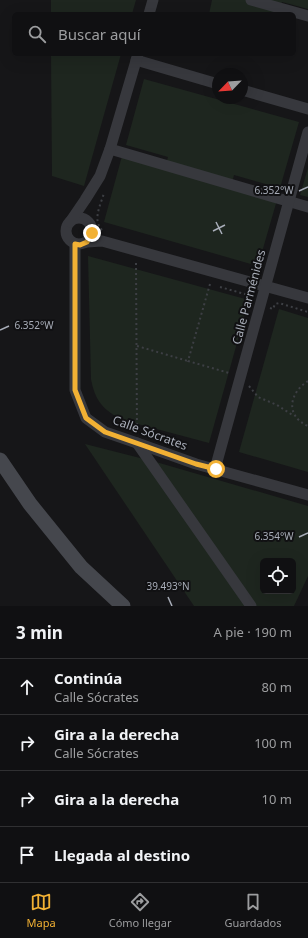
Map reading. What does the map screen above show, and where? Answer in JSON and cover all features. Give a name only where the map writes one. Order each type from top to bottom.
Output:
[{"type":"street","points":[[150,12],[153,0]]},
{"type":"street","points":[[251,0],[294,12]]},
{"type":"street","points":[[296,13],[308,16]]},
{"type":"street","points":[[212,82],[137,57],[110,149],[100,176],[86,200],[67,226],[66,235],[71,242],[75,244],[80,245],[87,242],[102,241],[308,298]]},
{"type":"street","points":[[248,92],[308,109]]},
{"type":"street","name":"Calle Parménides","points":[[216,469],[308,132]]},
{"type":"street","points":[[110,149],[308,207]]},
{"type":"street","points":[[70,222],[78,218],[82,218],[89,223],[92,230],[102,241]]},
{"type":"street","points":[[87,242],[92,235],[92,230]]},
{"type":"street","name":"Calle Sócrates","points":[[75,244],[75,390],[86,418],[105,432],[137,444],[216,469],[308,495]]},
{"type":"street","points":[[137,444],[251,606]]},
{"type":"street","points":[[0,460],[30,504],[113,606]]},
{"type":"street","points":[[81,567],[123,606]]},
{"type":"path","points":[[129,261],[143,265]]},
{"type":"path","points":[[136,263],[137,444]]},
{"type":"path","points":[[188,361],[210,284],[253,297],[254,303],[273,309],[275,304],[279,303],[308,312]]},
{"type":"path","points":[[136,346],[241,377],[258,397],[277,405],[294,416],[301,423],[308,426]]},
{"type":"path","points":[[294,416],[292,405],[296,391],[308,381]]},
{"type":"shaded area","points":[[51,0],[136,0],[133,12],[51,12]]},
{"type":"shaded area","points":[[212,0],[308,0],[308,9],[282,2],[280,12],[209,12]]},
{"type":"shaded area","points":[[51,56],[120,56],[84,186],[52,176]]},
{"type":"shaded area","points":[[144,79],[212,98],[212,104],[234,104],[299,122],[280,188],[234,175],[231,186],[277,200],[258,266],[104,222],[122,156],[165,168],[168,157],[126,145]]},
{"type":"shaded area","points":[[308,168],[308,197],[300,195]]},
{"type":"shaded area","points":[[88,256],[249,300],[209,443],[123,420],[101,404],[95,393],[91,379]]},
{"type":"shaded area","points":[[279,309],[308,318],[308,472],[239,452]]},
{"type":"shaded area","points":[[85,444],[144,459],[245,606],[194,606]]},
{"type":"shaded area","points":[[156,462],[308,506],[308,576],[294,606],[255,606]]},
{"type":"route","points":[[92,233],[90,239],[84,244],[75,244],[75,390],[86,418],[105,432],[196,464],[216,469]]}]
